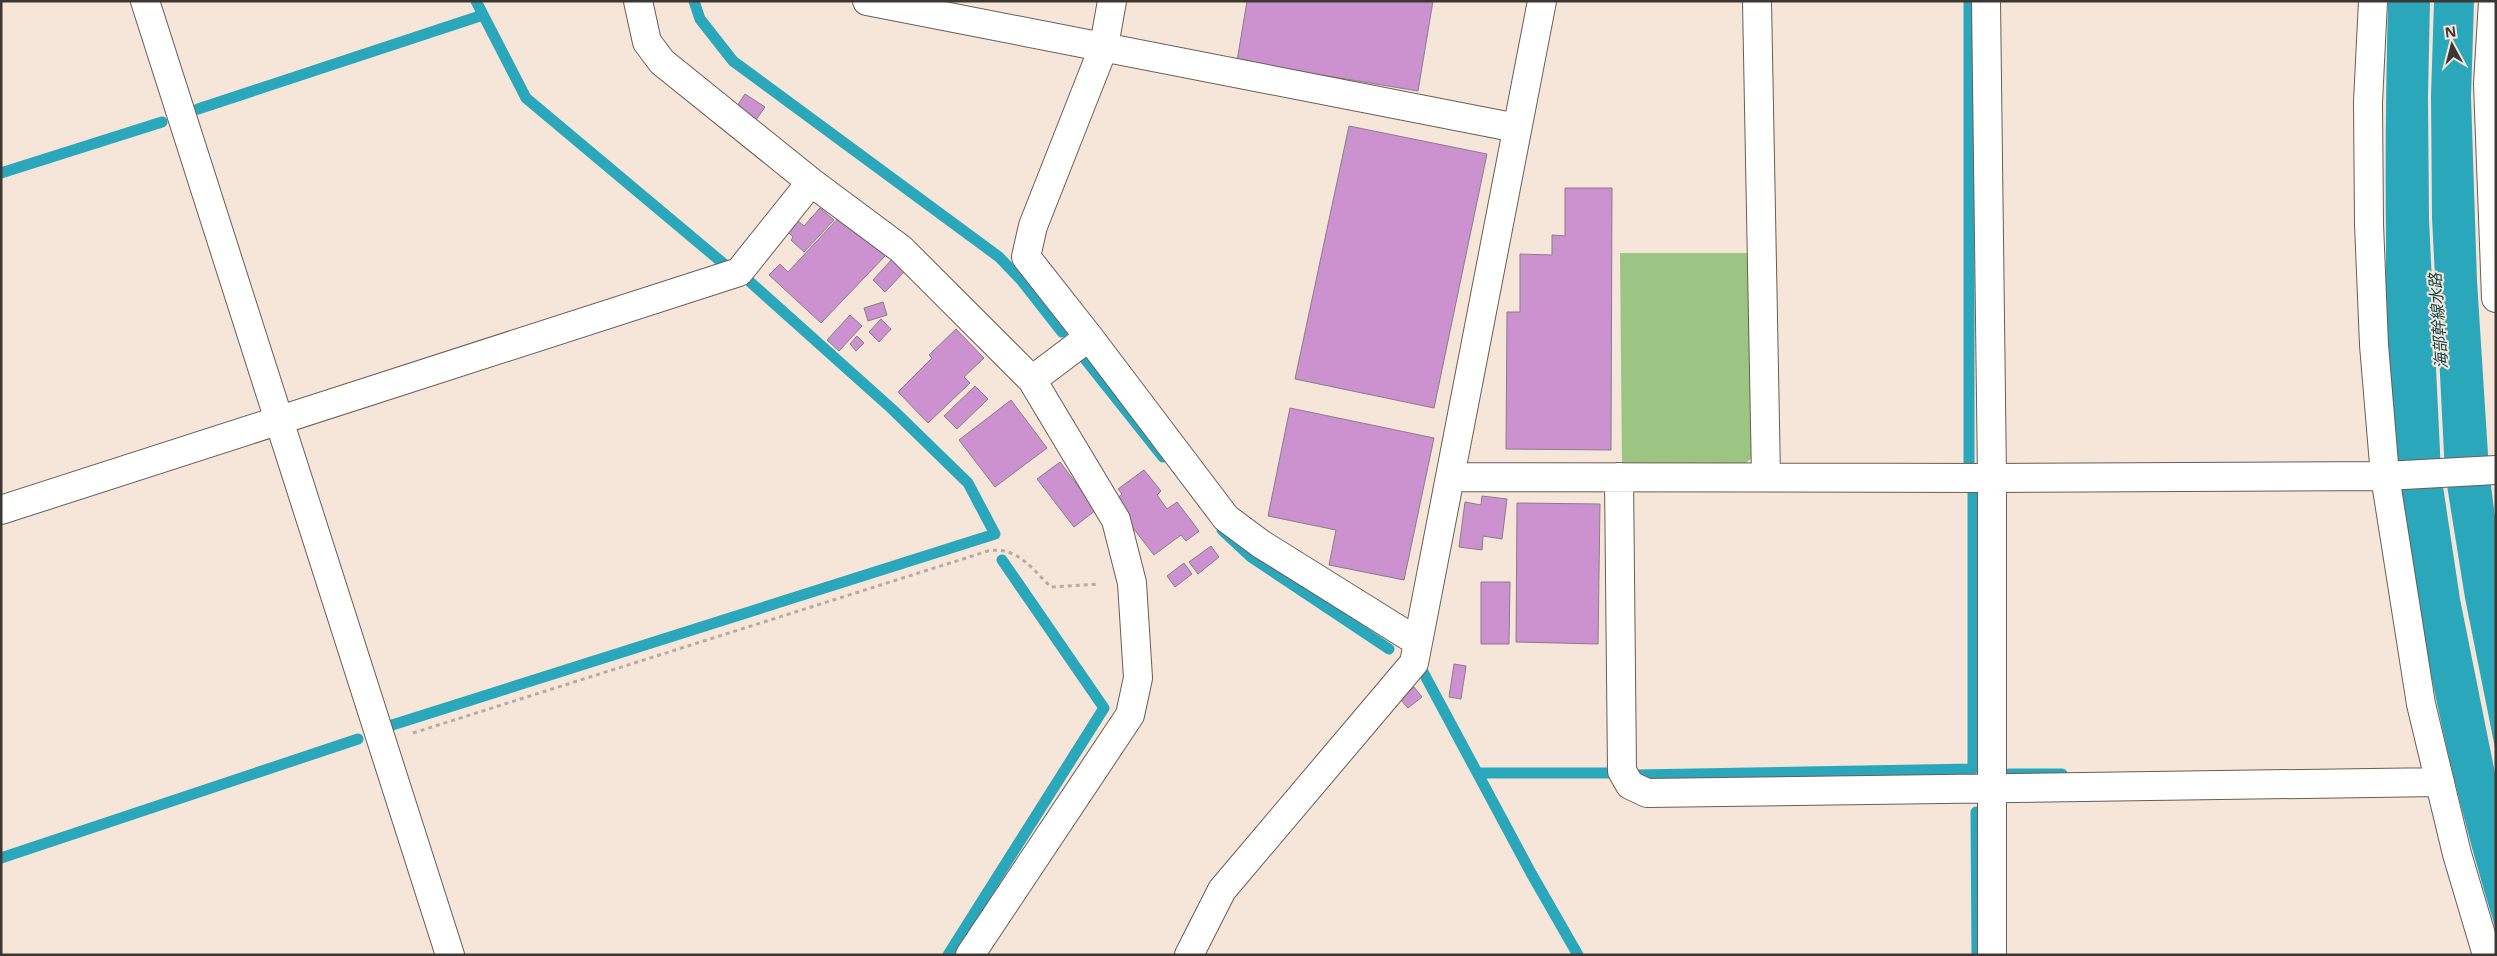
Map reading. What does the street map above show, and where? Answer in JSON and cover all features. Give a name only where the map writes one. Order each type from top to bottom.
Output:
[{"type":"street","points":[[145,1],[450,955]]},
{"type":"street","points":[[638,1],[647,42],[662,62],[811,182],[902,249],[1032,380],[1116,520],[1132,583],[1138,678],[1130,715],[970,955]]},
{"type":"street","points":[[867,1],[1518,128]]},
{"type":"street","points":[[1112,1],[1104,46],[1034,226],[1026,257],[1226,518],[1261,544],[1418,642]]},
{"type":"street","points":[[1192,954],[1222,890],[1414,663],[1542,1]]},
{"type":"street","points":[[1757,1],[1766,477]]},
{"type":"street","points":[[1986,1],[1992,478],[1992,955]]},
{"type":"street","points":[[2373,1],[2368,102],[2368,224],[2374,345],[2386,476],[2421,704],[2458,854],[2487,955]]},
{"type":"street","points":[[2493,1],[2488,84],[2496,298]]},
{"type":"street","points":[[1,510],[278,419],[739,272],[811,182]]},
{"type":"street","points":[[1032,380],[1089,337]]},
{"type":"street","points":[[1450,477],[1992,478],[2386,476],[2495,470]]},
{"type":"street","points":[[1619,477],[1622,771],[1630,785],[1647,793],[1992,790],[2440,782]]},
{"type":"path","points":[[382,742],[988,551],[1002,549],[1014,553],[1051,587],[1132,583]]},
{"type":"green space","points":[[1620,253],[1752,253],[1758,453],[1740,468],[1622,466]]},
{"type":"water","points":[[2388,1],[2430,1],[2428,96],[2429,219],[2441,473],[2460,599],[2496,778],[2496,930],[2456,786],[2439,714],[2412,568],[2393,420],[2386,320]]},
{"type":"water","name":"海部幹線水路","points":[[2434,1],[2474,1],[2471,97],[2477,281],[2489,470],[2496,525],[2496,753],[2465,598],[2445,473],[2432,218],[2431,96]]},
{"type":"building","points":[[1247,1],[1433,1],[1418,91],[1237,61]]},
{"type":"building","points":[[745,94],[765,107],[756,120],[737,106]]},
{"type":"building","points":[[1349,126],[1487,154],[1434,408],[1295,379]]},
{"type":"building","points":[[1565,188],[1612,188],[1611,450],[1506,449],[1507,312],[1520,312],[1520,254],[1552,255],[1552,235],[1565,236]]},
{"type":"building","points":[[820,208],[834,220],[804,252],[791,240],[793,237],[788,232],[798,221],[804,226]]},
{"type":"building","points":[[843,213],[887,254],[821,323],[769,275],[780,264],[788,272]]},
{"type":"building","points":[[893,258],[906,270],[885,292],[873,280]]},
{"type":"building","points":[[883,302],[887,315],[868,321],[864,308]]},
{"type":"building","points":[[850,315],[862,326],[839,351],[827,340]]},
{"type":"building","points":[[881,319],[891,329],[879,342],[869,332]]},
{"type":"building","points":[[956,329],[984,358],[964,377],[970,383],[928,423],[898,392],[932,358],[929,355]]},
{"type":"building","points":[[857,336],[864,343],[856,351],[850,344]]},
{"type":"building","points":[[975,386],[988,399],[957,429],[944,416]]},
{"type":"building","points":[[1011,400],[1047,448],[995,487],[959,440]]},
{"type":"building","points":[[1290,408],[1434,438],[1404,580],[1329,565],[1336,530],[1268,516]]},
{"type":"building","points":[[1060,462],[1096,510],[1074,527],[1037,479]]},
{"type":"building","points":[[1144,470],[1161,491],[1157,495],[1167,509],[1177,502],[1199,531],[1186,541],[1181,535],[1154,555],[1113,502],[1122,494],[1118,489]]},
{"type":"building","points":[[1482,496],[1507,499],[1502,539],[1483,536],[1482,550],[1459,547],[1465,502],[1481,505]]},
{"type":"building","points":[[1517,503],[1600,504],[1598,644],[1516,642]]},
{"type":"building","points":[[1211,546],[1219,557],[1198,574],[1189,562]]},
{"type":"building","points":[[1184,563],[1192,574],[1175,587],[1167,576]]},
{"type":"building","points":[[1481,582],[1510,582],[1509,644],[1481,644]]},
{"type":"building","points":[[1454,664],[1466,666],[1461,699],[1449,697]]},
{"type":"building","points":[[1414,687],[1422,697],[1408,708],[1400,699]]},
{"type":"waterway","points":[[476,1],[526,98],[724,264]]},
{"type":"waterway","points":[[694,1],[700,19],[733,61],[999,257],[1022,281],[1062,332]]},
{"type":"waterway","points":[[1969,1],[1969,466]]},
{"type":"waterway","points":[[198,109],[483,15]]},
{"type":"waterway","points":[[1,173],[162,122]]},
{"type":"waterway","points":[[389,726],[995,534],[968,483],[892,409],[749,281]]},
{"type":"waterway","points":[[1085,359],[1163,457]]},
{"type":"waterway","points":[[1636,775],[1973,769],[1973,492]]},
{"type":"waterway","points":[[1222,530],[1251,557],[1389,649]]},
{"type":"waterway","points":[[948,955],[1104,708],[1002,560]]},
{"type":"waterway","points":[[1422,670],[1531,873],[1578,955]]},
{"type":"waterway","points":[[1,858],[358,739]]},
{"type":"waterway","points":[[1478,773],[1608,773]]},
{"type":"waterway","points":[[2009,774],[2062,774]]},
{"type":"waterway","points":[[1976,812],[1977,955]]}]
